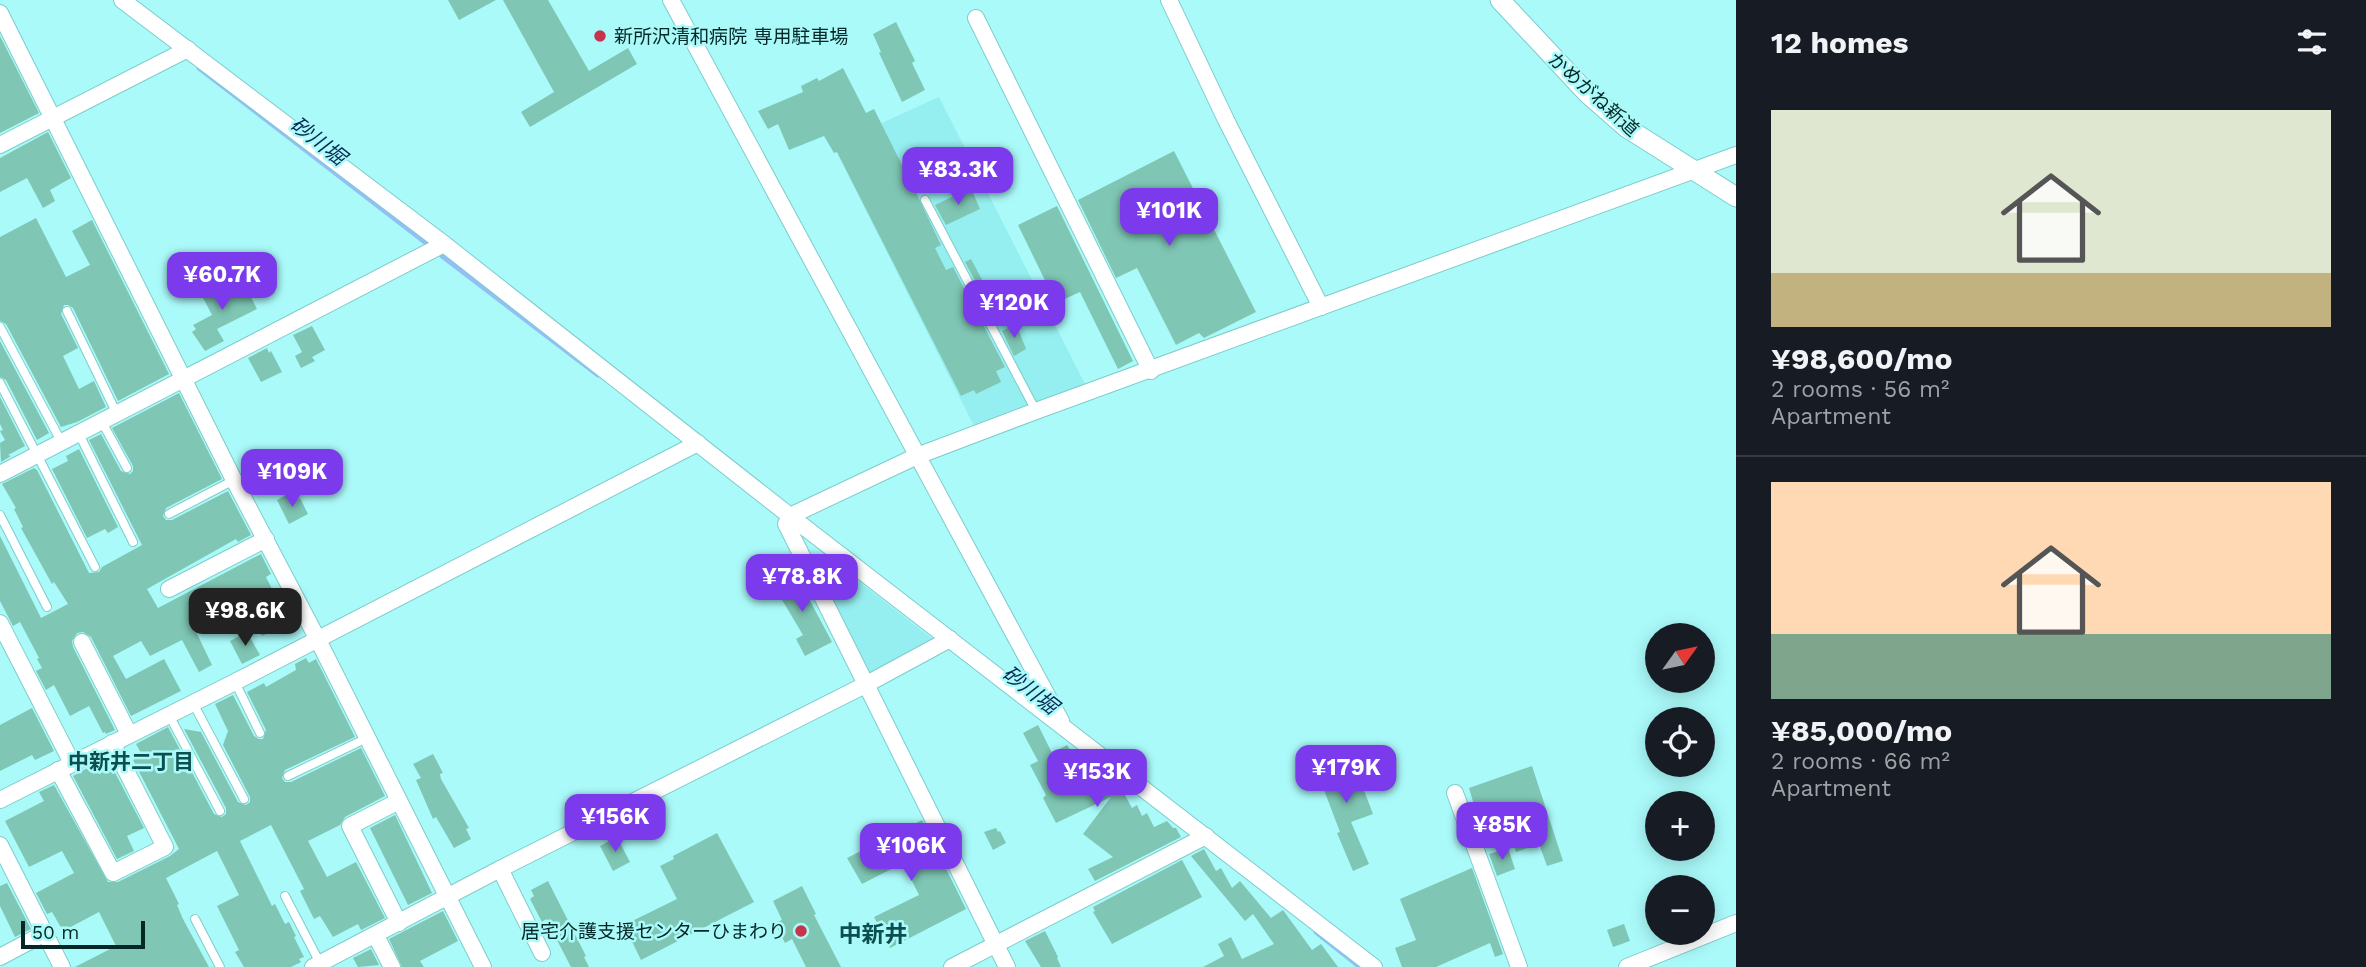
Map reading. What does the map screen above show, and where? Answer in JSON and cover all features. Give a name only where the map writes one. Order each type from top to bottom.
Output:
[{"type":"street","points":[[122,0],[444,244],[790,516],[1374,967]]},
{"type":"street","points":[[671,0],[1065,728]]},
{"type":"street","points":[[1169,0],[1226,120],[1321,307]]},
{"type":"street","name":"かめがね新道","points":[[1500,0],[1587,93],[1627,128],[1736,197]]},
{"type":"street","points":[[976,18],[1152,371]]},
{"type":"street","points":[[1,19],[483,967]]},
{"type":"street","points":[[0,145],[188,49]]},
{"type":"street","points":[[1006,967],[786,524],[790,516],[917,456],[1736,155]]},
{"type":"street","points":[[0,474],[444,244]]},
{"type":"street","points":[[0,800],[698,443]]},
{"type":"street","points":[[169,589],[266,539]]},
{"type":"street","points":[[0,623],[113,873],[165,847],[112,743]]},
{"type":"street","points":[[317,965],[500,869],[866,685],[950,639]]},
{"type":"street","points":[[82,642],[129,734]]},
{"type":"street","points":[[1455,793],[1519,967]]},
{"type":"street","points":[[398,802],[350,826],[399,923]]},
{"type":"street","points":[[952,967],[1206,836]]},
{"type":"street","points":[[0,845],[62,967]]},
{"type":"street","points":[[500,869],[542,953]]},
{"type":"street","points":[[1627,967],[1736,923]]},
{"type":"street","points":[[0,957],[45,933]]},
{"type":"street","points":[[376,936],[392,967]]},
{"type":"lane","points":[[925,200],[1036,411]]},
{"type":"lane","points":[[67,311],[117,414]]},
{"type":"lane","points":[[0,327],[62,443]]},
{"type":"lane","points":[[0,383],[95,567]]},
{"type":"lane","points":[[102,422],[127,468]]},
{"type":"lane","points":[[79,434],[133,542]]},
{"type":"lane","points":[[169,514],[234,480]]},
{"type":"lane","points":[[0,515],[47,607]]},
{"type":"lane","points":[[235,682],[260,733]]},
{"type":"lane","points":[[193,702],[244,799]]},
{"type":"lane","points":[[168,715],[220,811]]},
{"type":"lane","points":[[288,776],[367,738]]},
{"type":"lane","points":[[285,897],[317,965]]},
{"type":"lane","points":[[195,919],[220,967]]},
{"type":"shaded area","points":[[939,97],[1086,386],[975,428],[833,145]]},
{"type":"shaded area","points":[[830,559],[935,641],[868,675],[815,572]]},
{"type":"building","points":[[448,0],[496,0],[459,20]]},
{"type":"building","points":[[503,0],[548,0],[589,71],[628,48],[637,64],[530,127],[521,112],[554,92]]},
{"type":"building","points":[[896,22],[915,61],[912,63],[925,90],[902,102],[873,34]]},
{"type":"building","points":[[0,36],[39,113],[0,133]]},
{"type":"building","points":[[843,68],[866,113],[874,109],[902,165],[926,154],[934,171],[911,182],[941,245],[935,248],[946,270],[953,267],[1005,367],[996,371],[1001,382],[976,394],[974,390],[961,396],[837,152],[834,153],[824,136],[789,150],[778,124],[768,129],[758,111],[803,92],[801,86],[817,78],[819,81]]},
{"type":"building","points":[[48,132],[71,178],[50,190],[55,201],[43,208],[27,178],[0,192],[0,158]]},
{"type":"building","points":[[1174,151],[1256,312],[1204,338],[1199,333],[1176,345],[1137,268],[1116,278],[1078,200]]},
{"type":"building","points":[[971,188],[980,209],[946,225],[935,205]]},
{"type":"building","points":[[1057,206],[1133,361],[1118,369],[1080,292],[1056,303],[1018,225]]},
{"type":"building","points":[[36,218],[66,277],[90,265],[72,231],[92,220],[169,374],[118,401],[73,308],[64,305],[61,314],[78,348],[63,356],[79,389],[94,381],[106,407],[61,427],[6,324],[0,321],[0,237]]},
{"type":"building","points":[[971,259],[995,304],[989,307],[965,262]]},
{"type":"building","points":[[231,278],[243,296],[249,293],[257,309],[217,329],[224,341],[205,351],[192,332],[196,329],[193,325],[212,315],[201,294]]},
{"type":"building","points":[[1016,324],[1026,349],[1014,356],[1002,331]]},
{"type":"building","points":[[312,326],[325,350],[312,357],[315,361],[301,368],[295,356],[302,352],[293,335]]},
{"type":"building","points":[[0,341],[49,433],[37,440],[6,380],[0,377]]},
{"type":"building","points":[[267,348],[282,372],[261,382],[248,358]]},
{"type":"building","points":[[179,393],[222,479],[166,508],[163,516],[166,520],[172,520],[228,491],[251,535],[238,542],[236,539],[147,589],[158,608],[261,554],[271,574],[266,577],[272,589],[270,590],[288,623],[262,636],[238,592],[189,617],[212,665],[199,672],[182,640],[150,656],[141,641],[113,656],[126,679],[164,659],[181,691],[131,716],[91,637],[83,632],[77,633],[72,641],[73,647],[115,730],[106,734],[89,706],[70,716],[54,685],[46,690],[36,671],[42,668],[37,659],[39,658],[20,622],[13,626],[0,601],[0,536],[41,618],[68,604],[54,582],[52,584],[21,528],[23,527],[14,509],[16,508],[2,484],[34,468],[37,470],[89,573],[99,572],[102,567],[142,545],[89,440],[101,434],[121,471],[130,474],[133,466],[112,428]]},
{"type":"building","points":[[0,397],[25,446],[1,462],[0,443],[5,440],[0,431],[3,430],[0,424]]},
{"type":"building","points":[[79,449],[118,527],[108,533],[105,529],[87,538],[52,469],[68,461],[66,456]]},
{"type":"building","points":[[288,494],[292,502],[300,498],[308,514],[289,524],[277,500]]},
{"type":"building","points":[[794,571],[832,642],[805,656],[796,639],[803,635],[772,583]]},
{"type":"building","points":[[247,632],[260,655],[242,664],[230,641]]},
{"type":"building","points":[[306,658],[309,663],[316,659],[355,737],[285,770],[282,778],[285,782],[291,782],[361,748],[385,796],[345,817],[340,825],[308,841],[327,877],[356,862],[385,918],[361,930],[358,924],[333,937],[320,916],[314,919],[300,891],[304,889],[271,825],[240,841],[272,906],[275,904],[285,924],[289,922],[304,957],[299,959],[301,962],[291,967],[244,967],[235,952],[239,950],[217,906],[239,895],[217,851],[166,878],[183,919],[209,967],[75,967],[116,946],[99,912],[63,931],[52,912],[47,914],[36,893],[74,873],[62,851],[29,867],[5,821],[44,801],[39,792],[54,785],[108,882],[118,882],[170,856],[179,849],[133,760],[142,755],[136,744],[168,727],[214,814],[222,817],[226,814],[226,808],[184,729],[201,732],[238,802],[246,805],[250,802],[250,797],[223,745],[228,731],[215,704],[233,695],[254,736],[263,739],[266,730],[247,692],[264,683],[266,687],[296,670],[295,664]]},
{"type":"building","points":[[32,708],[54,751],[35,760],[32,755],[0,771],[0,725]]},
{"type":"building","points":[[1038,725],[1052,753],[1067,745],[1074,756],[1066,760],[1081,791],[1109,775],[1118,786],[1119,784],[1132,808],[1137,805],[1142,816],[1147,813],[1154,827],[1167,821],[1176,828],[1181,837],[1095,881],[1088,869],[1113,857],[1083,834],[1111,797],[1056,823],[1043,798],[1046,795],[1030,765],[1038,761],[1023,733]]},
{"type":"building","points":[[433,754],[443,773],[440,774],[441,779],[469,828],[466,829],[471,839],[454,848],[436,817],[433,819],[416,780],[421,778],[413,764]]},
{"type":"building","points":[[1351,756],[1373,814],[1351,822],[1369,864],[1353,871],[1316,769]]},
{"type":"building","points":[[109,761],[144,828],[127,836],[134,851],[117,859],[73,776],[93,765],[95,768]]},
{"type":"building","points":[[1532,766],[1563,861],[1547,866],[1539,844],[1516,852],[1501,806],[1477,815],[1469,788]]},
{"type":"building","points":[[395,815],[432,893],[408,905],[370,828]]},
{"type":"building","points":[[922,820],[966,909],[890,948],[874,917],[919,895],[903,863],[862,884],[847,858]]},
{"type":"building","points":[[996,828],[1006,843],[993,850],[984,832]]},
{"type":"building","points":[[717,833],[754,902],[641,960],[624,925],[677,899],[660,866],[674,859],[673,856]]},
{"type":"building","points":[[617,837],[630,862],[613,871],[600,846]]},
{"type":"building","points":[[1508,848],[1515,869],[1497,876],[1489,854]]},
{"type":"building","points":[[1204,849],[1216,871],[1221,868],[1232,888],[1240,881],[1271,918],[1283,910],[1312,950],[1321,944],[1338,967],[1203,967],[1224,956],[1218,944],[1231,937],[1242,959],[1274,944],[1253,914],[1245,921],[1191,856]]},
{"type":"building","points":[[1182,860],[1202,897],[1112,944],[1093,912],[1093,907]]},
{"type":"building","points":[[1472,868],[1503,954],[1495,957],[1490,943],[1436,967],[1402,967],[1395,948],[1416,940],[1400,899]]},
{"type":"building","points":[[548,881],[589,967],[571,967],[546,919],[542,922],[530,899],[534,896],[531,890]]},
{"type":"building","points":[[7,883],[31,929],[15,937],[0,906],[0,886]]},
{"type":"building","name":"居宅介護支援センターひまわり","points":[[802,886],[841,967],[806,967],[792,939],[785,943],[775,923],[782,920],[773,901]]},
{"type":"building","points":[[443,911],[458,941],[420,961],[424,967],[402,967],[389,939]]},
{"type":"building","points":[[1624,924],[1630,941],[1613,947],[1607,930]]},
{"type":"building","points":[[1045,931],[1061,967],[1041,967],[1025,941]]},
{"type":"building","points":[[371,949],[379,965],[358,967],[353,958]]},
{"type":"waterway","name":"砂川堀","points":[[199,68],[430,246]]},
{"type":"waterway","name":"砂川堀","points":[[442,256],[598,375]]},
{"type":"waterway","name":"砂川堀","points":[[1316,932],[1360,967]]},
{"type":"place","name":"新所沢清和病院 専用駐車場","points":[[600,36]]},
{"type":"place","name":"居宅介護支援センターひまわり","points":[[801,931]]},
{"type":"district","name":"中新井二丁目","points":[[131,762]]},
{"type":"district","name":"中新井","points":[[873,934]]}]
